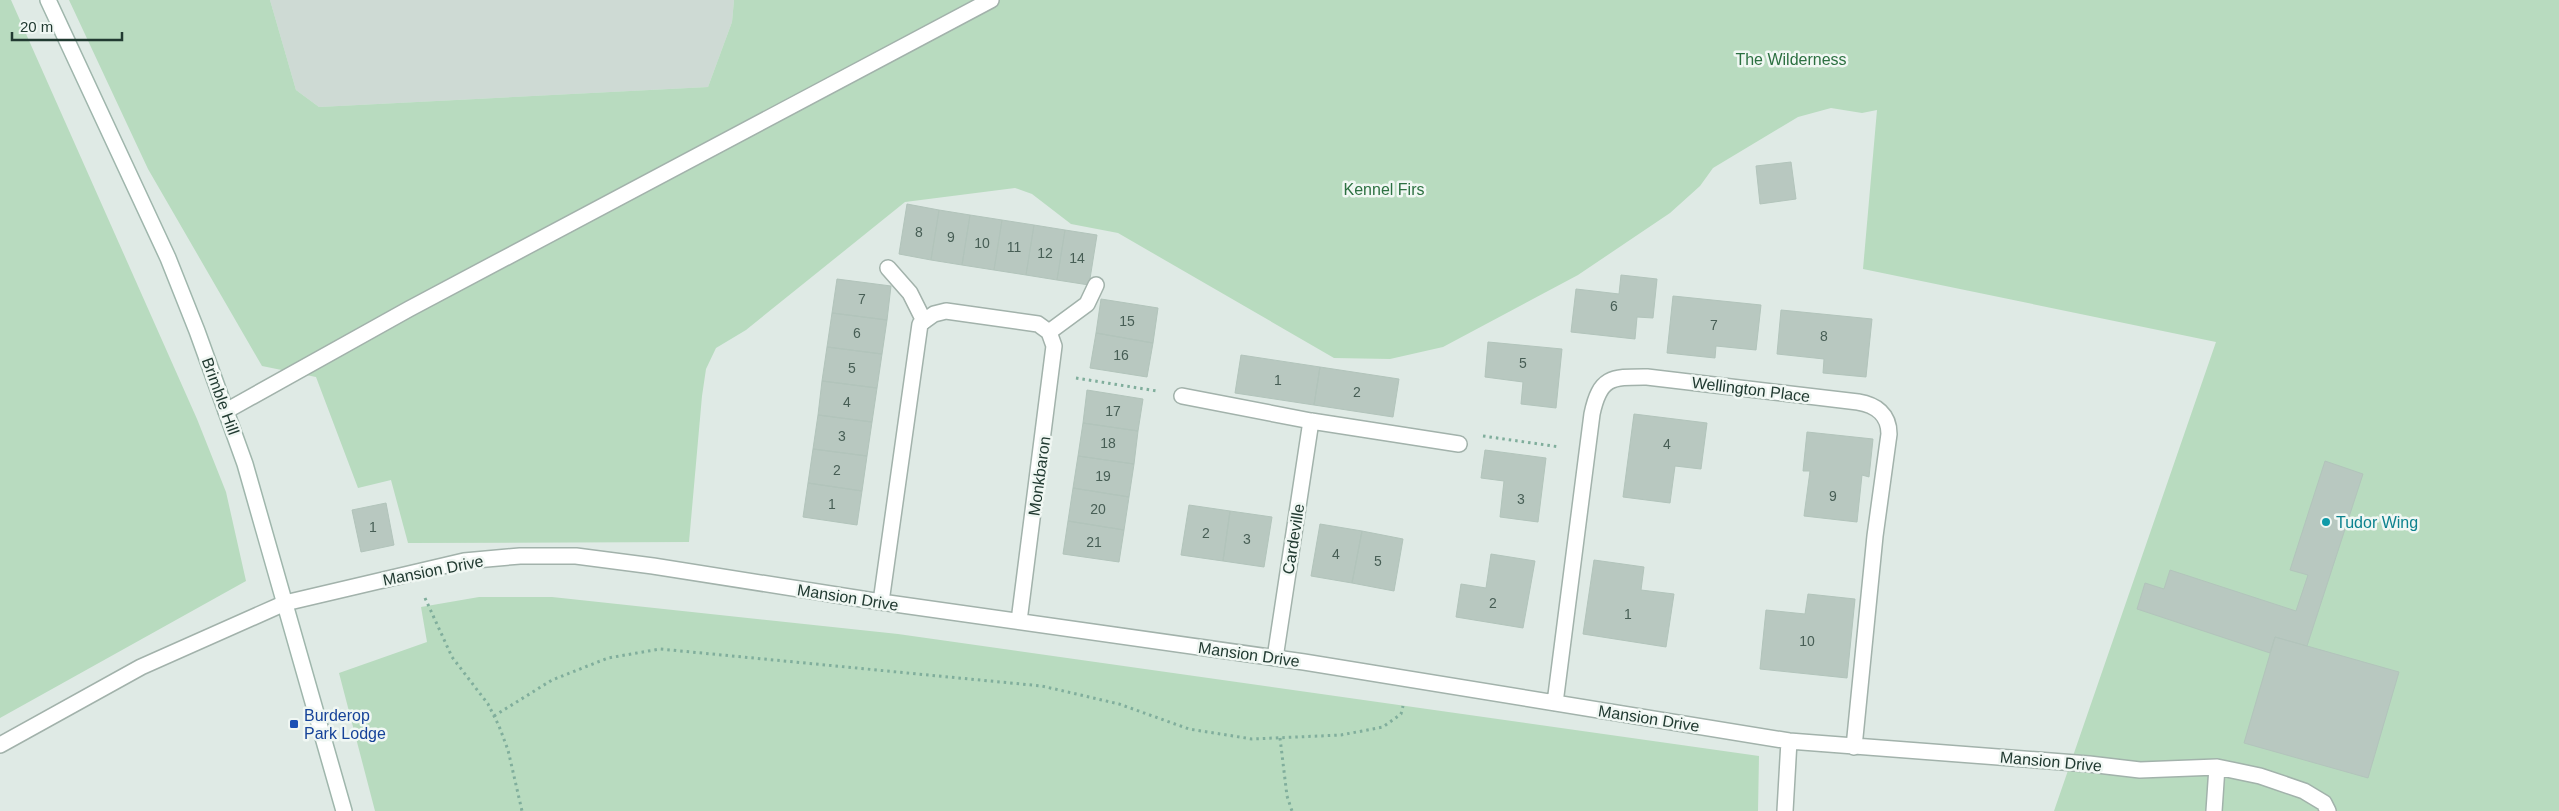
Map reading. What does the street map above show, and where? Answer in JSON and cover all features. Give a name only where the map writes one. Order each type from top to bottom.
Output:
[{"type":"street","name":"Brimble Hill","points":[[48,0],[168,258],[226,411],[245,464],[344,811]]},
{"type":"street","points":[[226,411],[409,309],[991,0]]},
{"type":"street","points":[[888,268],[910,292],[924,321]]},
{"type":"street","points":[[881,602],[918,328],[934,314],[946,311],[1038,324],[1050,332],[1087,304],[1096,285]]},
{"type":"street","name":"Monkbaron","points":[[1019,621],[1052,374],[1054,346],[1050,332]]},
{"type":"street","name":"Wellington Place","points":[[1555,703],[1588,452],[1598,391],[1604,384],[1624,377],[1647,377],[1858,402],[1871,405],[1883,412],[1890,426],[1875,536],[1854,747]]},
{"type":"street","points":[[1182,396],[1311,420],[1459,444]]},
{"type":"street","name":"Cardeville","points":[[1275,658],[1311,420]]},
{"type":"street","name":"Mansion Drive","points":[[0,745],[141,667],[285,603],[464,561],[520,556],[576,556],[1275,658],[1789,740],[1854,747],[2090,764],[2140,770],[2217,767],[2260,776],[2304,790],[2324,803],[2328,811]]},
{"type":"street","points":[[1785,811],[1789,740]]},
{"type":"street","points":[[2214,811],[2217,767]]},
{"type":"path","points":[[1052,374],[1182,396]]},
{"type":"path","points":[[1459,444],[1476,434],[1588,452]]},
{"type":"path","points":[[414,573],[452,657],[488,704],[494,716],[508,750],[522,811]]},
{"type":"path","points":[[494,716],[552,680],[608,658],[660,649],[1042,686],[1120,704],[1189,729],[1252,739],[1341,735],[1383,727],[1401,714],[1410,680]]},
{"type":"path","points":[[1280,738],[1287,796],[1292,811]]},
{"type":"shaded area","points":[[270,0],[734,0],[732,22],[708,87],[319,107],[296,90]]},
{"type":"green space","points":[[0,0],[11,0],[197,419],[226,492],[246,581],[0,718]]},
{"type":"green space","points":[[69,0],[270,0],[296,90],[319,107],[708,87],[732,22],[734,0],[2559,0],[2559,811],[2054,811],[2216,342],[1863,269],[1877,110],[1862,113],[1831,108],[1798,117],[1713,168],[1700,186],[1670,213],[1578,275],[1443,347],[1390,359],[1334,358],[1118,233],[1071,224],[1032,194],[1015,188],[905,202],[746,330],[716,348],[706,369],[702,396],[689,542],[408,543],[391,480],[358,488],[316,377],[262,366],[148,169]]},
{"type":"green space","points":[[479,597],[552,597],[898,634],[1759,756],[1758,811],[375,811],[339,673],[427,642],[421,607]]},
{"type":"building","points":[[1791,162],[1796,199],[1760,204],[1756,166]]},
{"type":"building","points":[[907,204],[939,210],[931,260],[899,254]]},
{"type":"building","points":[[939,210],[970,215],[962,265],[931,260]]},
{"type":"building","points":[[970,215],[1002,220],[994,270],[962,265]]},
{"type":"building","points":[[1002,220],[1034,225],[1026,275],[994,270]]},
{"type":"building","points":[[1034,225],[1065,230],[1057,280],[1026,275]]},
{"type":"building","points":[[1065,230],[1097,235],[1089,285],[1057,280]]},
{"type":"building","points":[[1621,275],[1657,279],[1653,318],[1637,317],[1635,339],[1571,332],[1576,289],[1619,294]]},
{"type":"building","points":[[837,279],[891,286],[887,320],[832,313]]},
{"type":"building","points":[[1673,296],[1761,305],[1756,350],[1716,346],[1715,358],[1667,353]]},
{"type":"building","points":[[1101,299],[1158,308],[1153,343],[1096,333]]},
{"type":"building","points":[[1781,310],[1872,319],[1866,377],[1823,373],[1824,359],[1777,354]]},
{"type":"building","points":[[832,313],[887,320],[882,354],[827,347]]},
{"type":"building","points":[[1096,333],[1153,343],[1147,377],[1090,368]]},
{"type":"building","points":[[1488,342],[1562,349],[1556,408],[1521,404],[1523,382],[1485,377]]},
{"type":"building","points":[[827,347],[882,354],[877,388],[822,381]]},
{"type":"building","points":[[1241,355],[1320,367],[1314,405],[1235,393]]},
{"type":"building","points":[[1320,367],[1399,379],[1393,417],[1314,405]]},
{"type":"building","points":[[822,381],[877,388],[872,422],[818,415]]},
{"type":"building","points":[[1087,390],[1143,399],[1138,431],[1083,423]]},
{"type":"building","points":[[1634,414],[1707,423],[1701,469],[1675,466],[1670,503],[1623,497]]},
{"type":"building","points":[[818,415],[872,422],[867,456],[813,449]]},
{"type":"building","points":[[1083,423],[1138,431],[1134,464],[1078,456]]},
{"type":"building","points":[[1807,432],[1873,439],[1869,477],[1862,475],[1857,522],[1804,516],[1810,471],[1803,471]]},
{"type":"building","points":[[813,449],[867,456],[862,491],[808,483]]},
{"type":"building","points":[[1485,450],[1546,458],[1538,522],[1500,517],[1504,481],[1481,478]]},
{"type":"building","points":[[1078,456],[1134,464],[1129,497],[1073,488]]},
{"type":"building","name":"Tudor Wing","points":[[2325,461],[2363,474],[2307,646],[2275,637],[2270,653],[2137,609],[2145,583],[2164,589],[2170,570],[2296,611],[2308,575],[2290,570]]},
{"type":"building","points":[[808,483],[862,491],[857,525],[803,517]]},
{"type":"building","points":[[1073,488],[1129,497],[1124,530],[1068,521]]},
{"type":"building","points":[[386,503],[394,545],[361,552],[352,510]]},
{"type":"building","points":[[1189,505],[1230,511],[1223,561],[1181,555]]},
{"type":"building","points":[[1230,511],[1272,517],[1264,567],[1223,561]]},
{"type":"building","points":[[1068,521],[1124,530],[1119,562],[1063,554]]},
{"type":"building","points":[[1320,524],[1362,531],[1352,583],[1311,576]]},
{"type":"building","points":[[1362,531],[1403,539],[1394,591],[1352,583]]},
{"type":"building","points":[[1491,554],[1535,561],[1523,628],[1456,617],[1461,584],[1486,588]]},
{"type":"building","points":[[1594,560],[1644,567],[1641,590],[1674,594],[1666,647],[1583,634]]},
{"type":"building","points":[[1808,594],[1855,599],[1847,678],[1760,669],[1766,610],[1805,614]]},
{"type":"building","points":[[2275,637],[2399,672],[2368,778],[2244,743]]},
{"type":"place","name":"Tudor Wing","points":[[2326,522]]},
{"type":"place","name":"Burderop Park Lodge","points":[[294,724]]},
{"type":"park label","name":"The Wilderness","points":[[1791,59]]},
{"type":"park label","name":"Kennel Firs","points":[[1384,189]]}]
